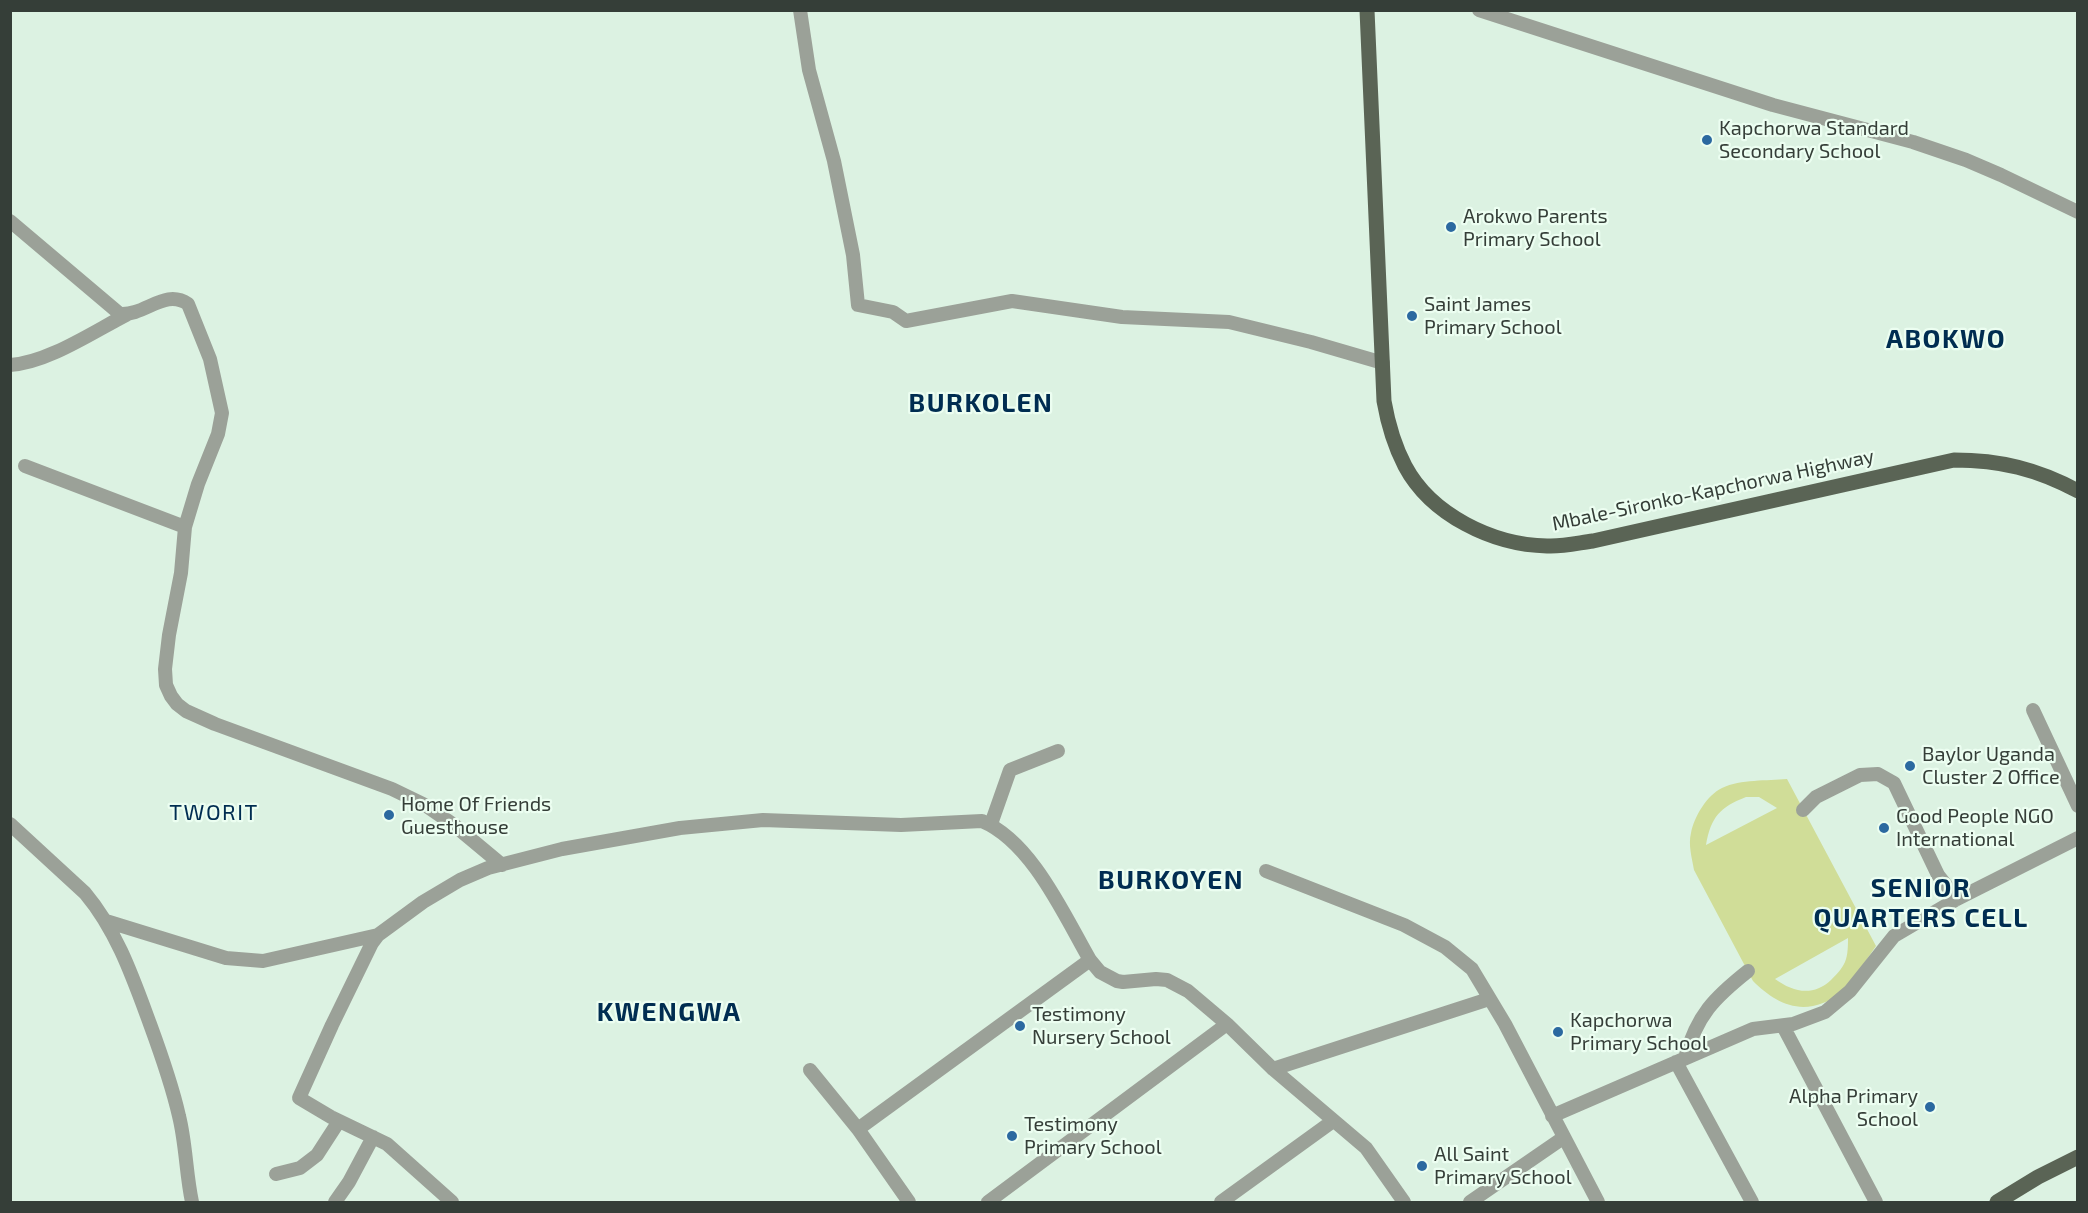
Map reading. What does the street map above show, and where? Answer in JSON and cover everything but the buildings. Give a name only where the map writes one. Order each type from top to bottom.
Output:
[{"type":"main road","name":"Mbale-Sironko-Kapchorwa Highway","points":[[1367,10],[1384,401],[1389,427],[1406,468],[1422,489],[1450,513],[1482,532],[1512,542],[1548,547],[1593,541],[1954,460],[1985,460],[2010,465],[2058,481],[2078,491]]},
{"type":"main road","points":[[1997,1203],[2038,1177],[2078,1157]]},
{"type":"street","points":[[800,10],[809,70],[834,160],[853,255],[858,305],[893,312],[906,321],[1012,301],[1122,316],[1229,322],[1383,363]]},
{"type":"street","points":[[1479,10],[1762,101],[1913,142],[1965,160],[2078,212]]},
{"type":"street","points":[[10,221],[120,314],[131,315],[172,297],[182,299],[189,304],[210,359],[222,413],[218,434],[198,484],[185,527],[181,573],[165,669],[166,685],[177,704],[215,724],[392,789],[425,805],[502,865]]},
{"type":"street","points":[[10,365],[27,364],[126,315]]},
{"type":"street","points":[[25,466],[185,527]]},
{"type":"street","points":[[2033,710],[2078,806]]},
{"type":"street","points":[[991,825],[1010,770],[1058,751]]},
{"type":"street","points":[[1803,810],[1816,797],[1860,775],[1878,774],[1894,783],[1938,875],[1957,899]]},
{"type":"street","points":[[452,1203],[387,1144],[339,1121],[299,1098],[372,943],[378,935],[423,902],[460,880],[502,865],[562,849],[668,830],[763,820],[901,825],[975,820],[991,825],[1024,853],[1035,866],[1090,960],[1100,972],[1123,982],[1156,979],[1178,985],[1227,1024],[1273,1069],[1366,1148],[1404,1203]]},
{"type":"street","points":[[10,824],[85,893],[106,921],[125,961],[172,1090],[180,1118],[192,1203]]},
{"type":"street","points":[[1552,1116],[1753,1029],[1783,1026],[1825,1012],[1850,991],[1893,936],[1957,899],[2078,838]]},
{"type":"street","points":[[1266,871],[1404,925],[1445,947],[1472,969],[1504,1024],[1598,1203]]},
{"type":"street","points":[[106,921],[226,958],[247,961],[263,961],[378,935]]},
{"type":"street","points":[[858,1129],[1090,960]]},
{"type":"street","points":[[1680,1060],[1692,1033],[1710,1004],[1748,971]]},
{"type":"street","points":[[1273,1069],[1489,999]]},
{"type":"street","points":[[988,1203],[1227,1024]]},
{"type":"street","points":[[1783,1026],[1876,1203]]},
{"type":"street","points":[[1680,1060],[1752,1203]]},
{"type":"street","points":[[810,1070],[858,1129],[909,1203]]},
{"type":"street","points":[[276,1174],[300,1168],[317,1155],[339,1121]]},
{"type":"street","points":[[1221,1203],[1333,1121]]},
{"type":"street","points":[[334,1203],[349,1182],[373,1137]]},
{"type":"street","points":[[1470,1203],[1563,1138]]},
{"type":"green space","points":[[1787,779],[1876,946],[1842,992],[1823,1003],[1803,1007],[1776,999],[1753,981],[1694,870],[1690,838],[1695,820],[1702,807],[1716,791],[1737,783]],"holes":[[[1746,797],[1759,797],[1777,808],[1706,845],[1711,827],[1718,814],[1729,805]],[[1848,938],[1844,965],[1835,976],[1817,989],[1796,990],[1775,979]]]},
{"type":"place","name":"Kapchorwa Standard Secondary School","points":[[1707,140]]},
{"type":"place","name":"Arokwo Parents Primary School","points":[[1451,227]]},
{"type":"place","name":"Saint James Primary School","points":[[1412,316]]},
{"type":"place","name":"Baylor Uganda Cluster 2 Office","points":[[1910,766]]},
{"type":"place","name":"Home Of Friends Guesthouse","points":[[389,815]]},
{"type":"place","name":"Good People NGO International","points":[[1884,828]]},
{"type":"place","name":"Testimony Nursery School","points":[[1020,1026]]},
{"type":"place","name":"Kapchorwa Primary School","points":[[1558,1032]]},
{"type":"place","name":"Alpha Primary School","points":[[1930,1107]]},
{"type":"place","name":"Testimony Primary School","points":[[1012,1136]]},
{"type":"place","name":"All Saint Primary School","points":[[1422,1166]]},
{"type":"district","name":"ABOKWO","points":[[1946,339]]},
{"type":"district","name":"BURKOLEN","points":[[981,403]]},
{"type":"district","name":"TWORIT","points":[[214,813]]},
{"type":"district","name":"BURKOYEN","points":[[1171,880]]},
{"type":"district","name":"SENIOR QUARTERS CELL","points":[[1921,903]]},
{"type":"district","name":"KWENGWA","points":[[669,1012]]}]
